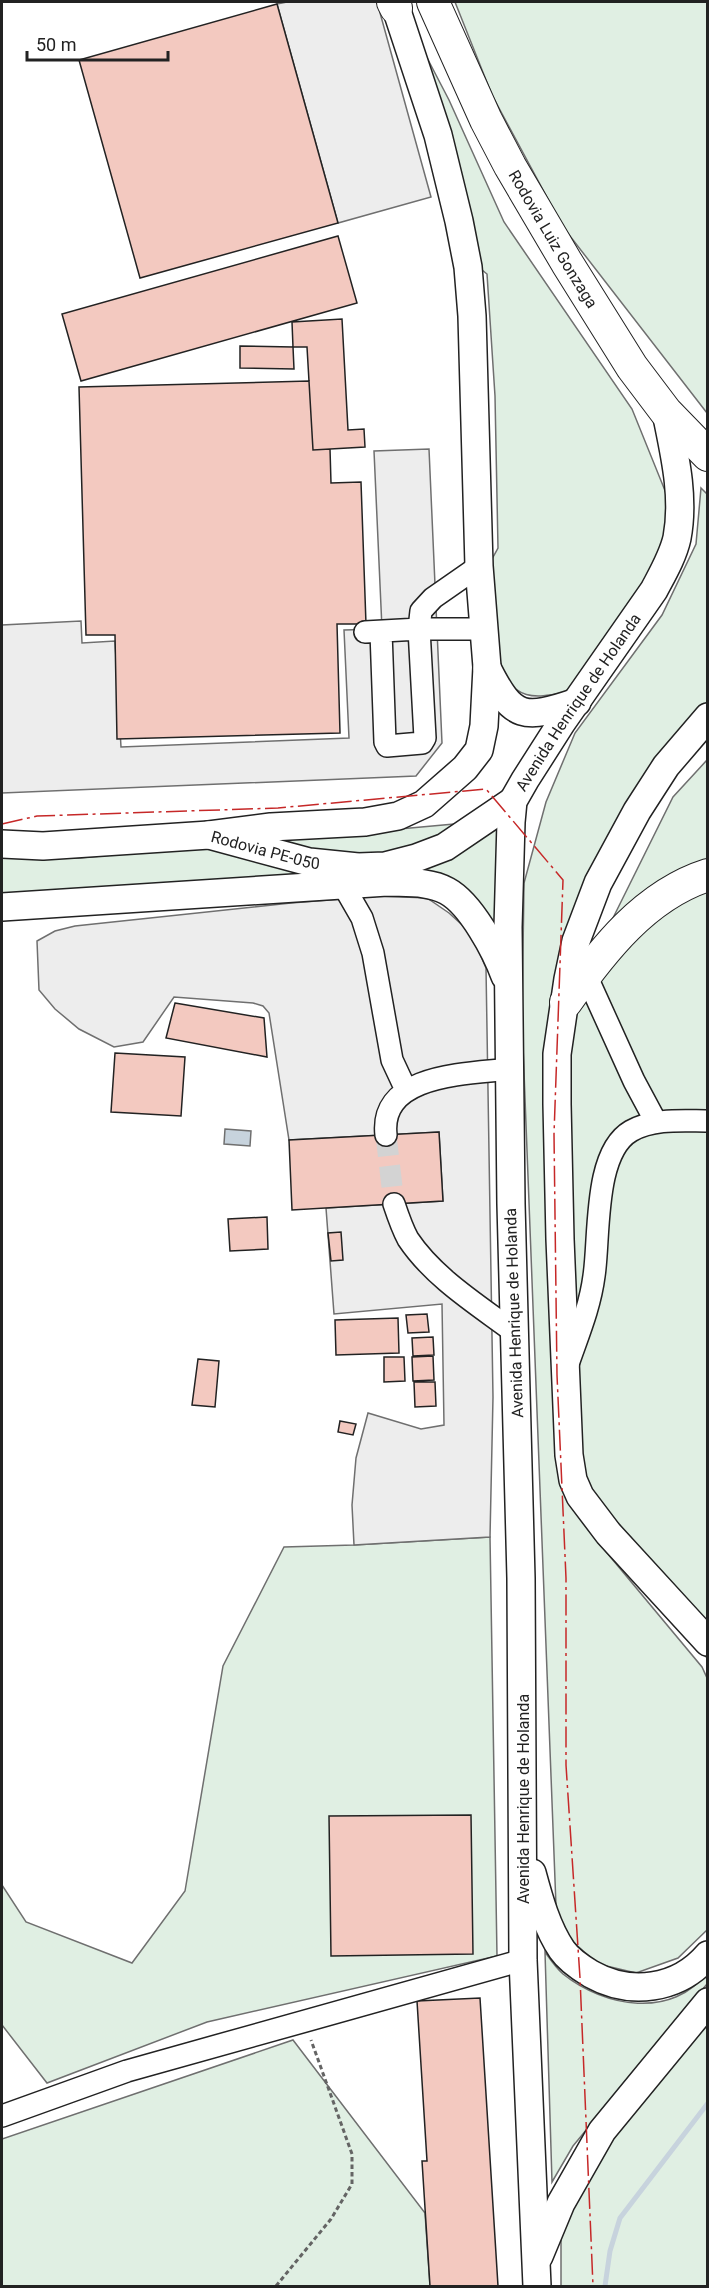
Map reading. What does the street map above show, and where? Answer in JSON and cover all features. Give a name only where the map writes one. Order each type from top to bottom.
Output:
[{"type":"highway","name":"Rodovia Luiz Gonzaga","points":[[433,2],[486,120],[567,264],[632,368],[666,412],[708,455]]},
{"type":"highway","points":[[566,1002],[603,952],[644,911],[682,885],[708,875]]},
{"type":"main road","points":[[208,835],[271,827],[365,822],[398,816],[424,804],[465,768],[479,750],[484,726],[487,667],[479,566],[472,316],[468,267],[438,135],[394,4]]},
{"type":"main road","name":"Avenida Henrique de Holanda","points":[[537,2275],[524,1960],[521,1578],[514,1332],[508,927],[513,801],[562,722],[654,590],[667,566],[676,539],[680,501],[675,456],[666,412]]},
{"type":"main road","points":[[487,667],[501,696],[514,708],[526,712],[547,712],[577,702]]},
{"type":"main road","points":[[708,717],[666,766],[637,810],[597,883],[576,940],[567,979],[566,1002],[557,1054],[560,1239],[569,1455],[573,1480],[580,1496],[608,1533],[708,1642]]},
{"type":"main road","name":"Rodovia PE-050","points":[[2,844],[43,846],[208,835],[309,862],[358,867],[385,866],[445,847],[513,801]]},
{"type":"main road","name":"Rodovia PE-050","points":[[2,907],[387,882],[420,883],[449,892],[471,915],[485,935],[510,989]]},
{"type":"main road","points":[[524,1846],[550,1927],[563,1952],[582,1969],[614,1985],[639,1988],[662,1985],[698,1966],[708,1955]]},
{"type":"main road","name":"Avenida Henrique de Holanda","points":[[537,2275],[561,2203],[602,2131],[708,2002]]},
{"type":"street","points":[[479,566],[433,598],[421,612],[419,629],[425,738],[422,743],[387,746],[373,632],[419,629],[483,629]]},
{"type":"street","points":[[343,885],[362,918],[373,953],[392,1060],[406,1090]]},
{"type":"street","points":[[586,975],[633,1081],[656,1122]]},
{"type":"street","points":[[386,1135],[385,1128],[389,1113],[396,1100],[406,1090],[441,1078],[510,1069]]},
{"type":"street","points":[[567,1367],[589,1305],[603,1181],[619,1141],[632,1131],[656,1122],[708,1121]]},
{"type":"street","points":[[394,1204],[401,1226],[431,1265],[457,1290],[514,1332]]},
{"type":"street","points":[[2,2116],[127,2071],[524,1960]]},
{"type":"path","points":[[276,2286],[331,2219],[352,2184],[352,2154],[305,2021]]},
{"type":"green space","points":[[455,2],[707,2],[707,413],[563,227],[492,95]]},
{"type":"green space","points":[[423,50],[449,100],[504,222],[632,409],[668,498],[663,551],[575,691],[539,696],[521,693],[505,679],[497,666],[486,570],[498,548],[495,396],[487,274],[476,265]]},
{"type":"green space","points":[[701,488],[708,495],[707,702],[661,752],[587,874],[553,990],[547,1093],[569,1487],[593,1536],[702,1667],[707,1678],[707,1930],[678,1958],[636,1973],[598,1964],[564,1934],[556,1906],[522,1020],[524,883],[546,802],[575,733],[662,615],[696,544]]},
{"type":"green space","points":[[707,760],[707,866],[606,932],[673,797]]},
{"type":"green space","points":[[502,810],[500,941],[453,885],[2,894],[2,857],[79,858],[487,821]]},
{"type":"green space","points":[[707,879],[707,1658],[580,1496],[566,1002],[586,974]]},
{"type":"green space","points":[[490,1537],[497,1956],[207,2022],[47,2083],[2,2025],[2,1885],[26,1922],[132,1963],[185,1891],[223,1666],[284,1547]]},
{"type":"green space","points":[[545,1952],[560,1972],[580,1985],[598,1994],[638,2003],[658,2002],[676,1997],[693,1987],[708,1971],[707,1984],[573,2146],[552,2182]]},
{"type":"green space","points":[[707,2001],[707,2286],[561,2286],[561,2203]]},
{"type":"green space","points":[[293,2040],[425,2213],[430,2286],[2,2286],[2,2139]]},
{"type":"shaded area","points":[[377,2],[431,197],[338,223],[277,4]]},
{"type":"shaded area","points":[[429,449],[442,743],[416,776],[2,793],[2,625],[81,621],[82,643],[115,641],[121,747],[349,738],[344,630],[382,629],[374,451]]},
{"type":"shaded area","points":[[380,896],[427,898],[449,913],[471,933],[486,968],[493,1397],[490,1537],[354,1545],[352,1505],[356,1458],[368,1413],[421,1429],[444,1425],[442,1304],[334,1314],[326,1208],[443,1201],[439,1132],[289,1140],[269,1013],[263,1006],[253,1003],[174,997],[143,1042],[114,1047],[79,1029],[55,1009],[39,990],[37,941],[55,931],[75,926]]},
{"type":"shaded area","points":[[225,1129],[251,1131],[250,1146],[224,1144]]},
{"type":"building","points":[[277,4],[338,223],[140,278],[79,60]]},
{"type":"building","points":[[338,236],[357,303],[81,381],[62,314]]},
{"type":"building","points":[[342,319],[348,430],[364,429],[365,447],[313,450],[307,347],[293,347],[292,322]]},
{"type":"building","points":[[240,346],[293,347],[294,369],[240,368]]},
{"type":"building","points":[[309,381],[313,450],[330,449],[331,483],[361,482],[366,624],[337,624],[340,733],[117,739],[115,635],[86,635],[79,387]]},
{"type":"building","points":[[175,1003],[264,1018],[267,1057],[166,1038]]},
{"type":"building","points":[[115,1053],[185,1057],[181,1116],[111,1112]]},
{"type":"building","points":[[439,1132],[443,1201],[292,1210],[289,1140]]},
{"type":"building","points":[[267,1217],[268,1249],[230,1251],[228,1219]]},
{"type":"building","points":[[341,1232],[343,1260],[331,1261],[328,1233]]},
{"type":"building","points":[[427,1314],[429,1332],[408,1333],[406,1315]]},
{"type":"building","points":[[398,1318],[399,1353],[336,1355],[335,1320]]},
{"type":"building","points":[[433,1337],[434,1355],[413,1356],[412,1338]]},
{"type":"building","points":[[433,1356],[434,1380],[413,1381],[412,1357]]},
{"type":"building","points":[[384,1357],[404,1357],[405,1381],[384,1382]]},
{"type":"building","points":[[198,1359],[219,1361],[215,1407],[192,1405]]},
{"type":"building","points":[[414,1382],[435,1382],[436,1406],[415,1407]]},
{"type":"building","points":[[340,1421],[356,1424],[353,1435],[338,1432]]},
{"type":"building","points":[[471,1815],[473,1954],[331,1956],[329,1816]]},
{"type":"building","points":[[480,1998],[498,2286],[430,2286],[422,2161],[427,2161],[417,2001]]},
{"type":"waterway","points":[[605,2286],[610,2251],[620,2218],[708,2103]]},
{"type":"tunnel","points":[[386,1135],[394,1204]]},
{"type":"power","points":[[2,824],[37,816],[278,808],[486,789],[563,880],[554,1134],[557,1375],[566,1578],[566,1765],[580,1978],[593,2286]]}]
